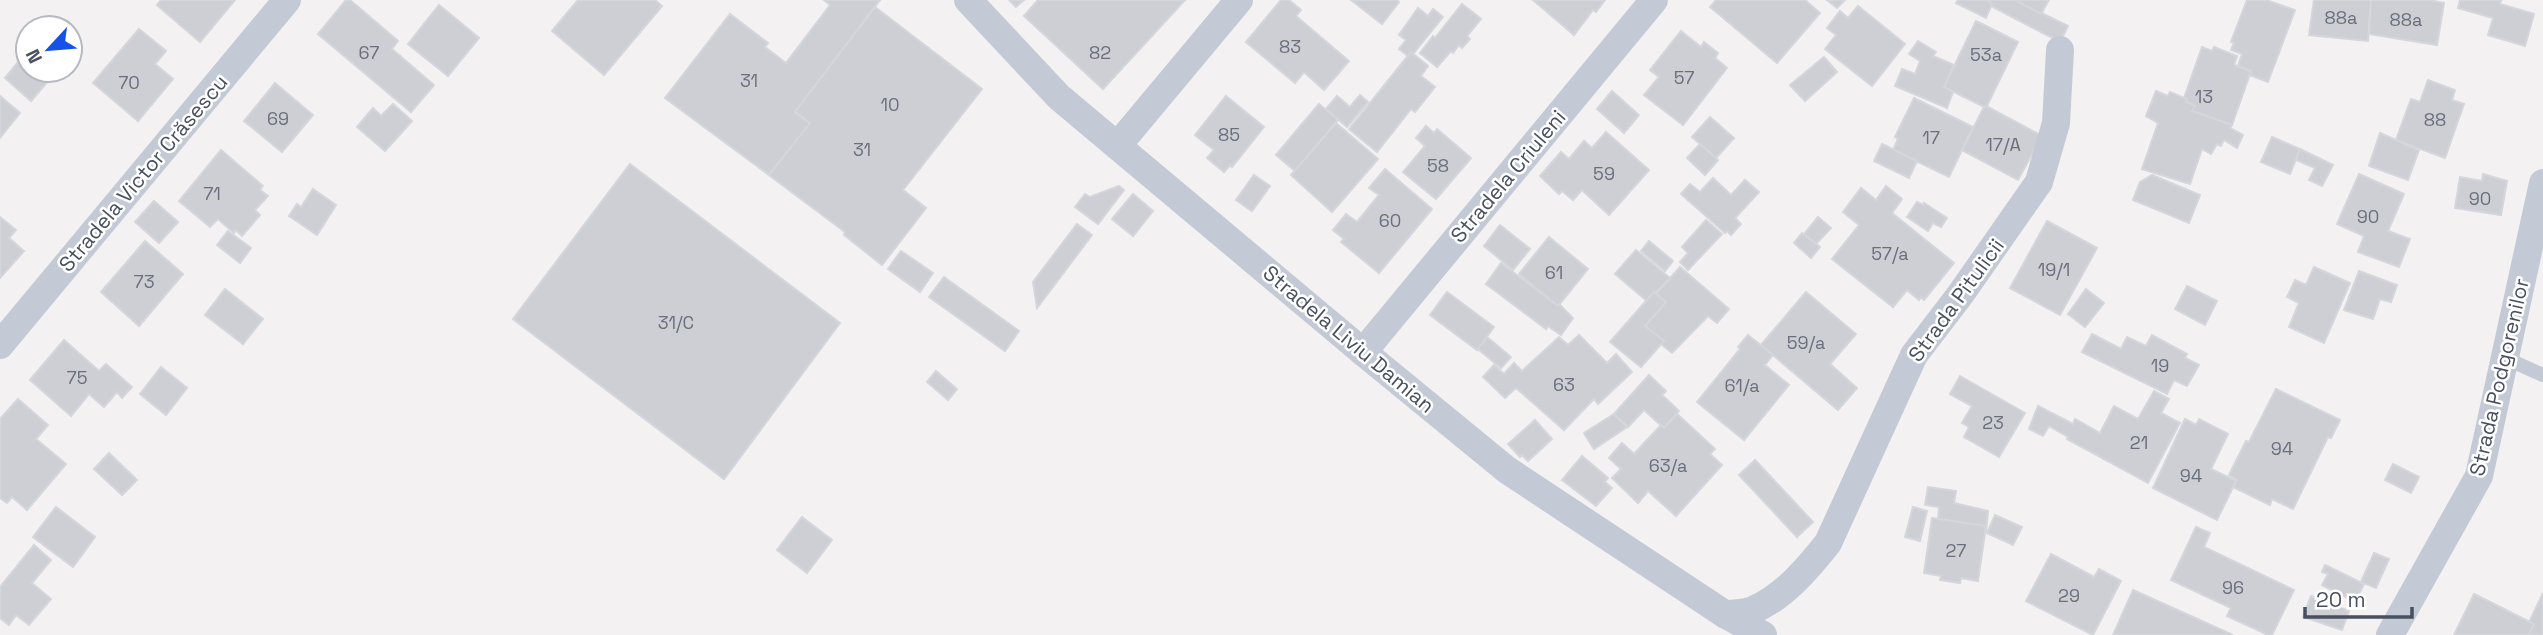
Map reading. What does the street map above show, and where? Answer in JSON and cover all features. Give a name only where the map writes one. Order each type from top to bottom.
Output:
[{"type":"street","name":"Stradela Victor Crăsescu","points":[[0,345],[286,0]]},
{"type":"street","name":"Stradela Liviu Damian","points":[[968,0],[1059,97],[1507,470],[1726,615],[1763,635]]},
{"type":"street","points":[[1118,145],[1239,0]]},
{"type":"street","name":"Stradela Criuleni","points":[[1363,352],[1654,0]]},
{"type":"street","name":"Strada Pitulicii","points":[[1726,615],[1753,610],[1784,590],[1806,570],[1828,543],[1914,355],[2039,183],[2056,123],[2060,50]]},
{"type":"street","name":"Strada Podgorenilor","points":[[2390,635],[2479,476],[2543,183]]},
{"type":"lane","points":[[2505,358],[2543,375]]},
{"type":"building","points":[[161,0],[235,0],[200,42],[157,5]]},
{"type":"building","points":[[346,0],[350,0],[398,41],[392,49],[434,85],[411,112],[318,34]]},
{"type":"building","points":[[578,0],[655,0],[662,6],[604,75],[552,31]]},
{"type":"building","points":[[824,0],[880,0],[795,112],[810,123],[769,175],[665,98],[730,14],[768,43],[765,47],[786,63],[830,5]]},
{"type":"building","points":[[1009,0],[1024,0],[1016,7]]},
{"type":"building","points":[[1038,0],[1185,0],[1103,89],[1024,16]]},
{"type":"building","points":[[1281,0],[1289,0],[1301,10],[1296,16],[1349,61],[1324,90],[1304,72],[1295,83],[1246,42]]},
{"type":"building","points":[[1351,0],[1397,0],[1399,2],[1382,24]]},
{"type":"building","points":[[1533,0],[1605,0],[1596,12],[1593,10],[1574,35]]},
{"type":"building","points":[[1716,0],[1805,0],[1820,13],[1777,63],[1710,7]]},
{"type":"building","points":[[1827,0],[1845,0],[1837,8]]},
{"type":"building","points":[[1958,0],[1988,0],[1992,4],[1986,18],[1956,3]]},
{"type":"building","points":[[1988,0],[2015,0],[2068,26],[2060,42],[1991,6]]},
{"type":"building","points":[[2015,0],[2049,0],[2041,14]]},
{"type":"building","points":[[2247,0],[2266,0],[2295,10],[2268,82],[2249,75],[2251,71],[2238,66],[2242,54],[2231,50],[2234,43],[2231,42]]},
{"type":"building","points":[[2314,0],[2371,0],[2368,41],[2309,35]]},
{"type":"building","points":[[2371,0],[2429,0],[2444,3],[2437,45],[2369,34]]},
{"type":"building","points":[[2460,0],[2497,0],[2501,1],[2500,4],[2534,14],[2525,46],[2488,35],[2493,18],[2458,8]]},
{"type":"building","points":[[1462,4],[1481,19],[1467,36],[1470,39],[1462,48],[1459,45],[1453,53],[1451,51],[1437,67],[1420,53]]},
{"type":"building","points":[[439,5],[479,38],[448,76],[408,44]]},
{"type":"building","points":[[1858,6],[1905,44],[1872,86],[1825,49],[1836,35],[1827,28],[1840,11],[1848,18]]},
{"type":"building","points":[[875,7],[982,89],[903,190],[926,208],[882,265],[844,235],[845,232],[769,175],[810,123],[795,112]]},
{"type":"building","points":[[1418,8],[1428,16],[1433,9],[1443,17],[1413,54],[1411,52],[1408,56],[1399,49],[1406,40],[1399,35]]},
{"type":"building","points":[[1976,21],[2018,42],[1986,108],[1944,87]]},
{"type":"building","points":[[139,29],[166,51],[155,64],[173,79],[138,121],[93,83]]},
{"type":"building","points":[[1681,31],[1701,47],[1704,42],[1718,53],[1715,58],[1727,68],[1683,125],[1644,95],[1659,77],[1650,70]]},
{"type":"building","points":[[1918,41],[1936,52],[1933,56],[1954,65],[1944,87],[1953,92],[1947,108],[1895,86],[1902,69],[1915,74],[1920,61],[1909,54]]},
{"type":"building","points":[[2202,47],[2212,51],[2214,47],[2237,56],[2234,65],[2251,71],[2232,125],[2192,111],[2195,106],[2184,98]]},
{"type":"building","points":[[1411,52],[1428,66],[1421,76],[1435,87],[1415,112],[1411,109],[1377,152],[1349,129]]},
{"type":"building","points":[[1824,57],[1837,72],[1805,101],[1790,85]]},
{"type":"building","points":[[14,67],[14,84],[46,84],[31,101],[5,78]]},
{"type":"building","points":[[2428,80],[2455,90],[2452,100],[2464,104],[2445,158],[2396,140],[2411,99],[2420,102]]},
{"type":"building","points":[[275,83],[313,115],[282,152],[244,121]]},
{"type":"building","points":[[1612,91],[1639,115],[1624,133],[1597,109]]},
{"type":"building","points":[[2156,91],[2168,96],[2170,92],[2187,99],[2186,102],[2195,106],[2192,111],[2232,125],[2230,128],[2243,135],[2237,148],[2224,140],[2221,146],[2217,144],[2211,154],[2202,149],[2190,184],[2142,169],[2158,123],[2146,116]]},
{"type":"building","points":[[1360,95],[1368,102],[1347,127],[1326,109],[1337,96],[1350,107]]},
{"type":"building","points":[[0,96],[20,113],[0,138]]},
{"type":"building","points":[[1226,96],[1264,127],[1232,167],[1230,165],[1224,172],[1207,158],[1214,150],[1195,135]]},
{"type":"building","points":[[1914,98],[1973,127],[1949,177],[1893,150],[1898,139],[1895,137]]},
{"type":"building","points":[[393,104],[412,121],[385,151],[357,127],[373,108],[381,116]]},
{"type":"building","points":[[1319,104],[1338,120],[1295,171],[1276,155]]},
{"type":"building","points":[[1986,106],[2042,136],[2018,180],[1962,150]]},
{"type":"building","points":[[1710,117],[1734,138],[1716,158],[1692,137]]},
{"type":"building","points":[[1336,123],[1378,159],[1332,212],[1291,175]]},
{"type":"building","points":[[1426,126],[1434,133],[1437,129],[1471,158],[1436,199],[1403,172],[1425,146],[1416,138]]},
{"type":"building","points":[[1606,132],[1649,170],[1609,215],[1582,190],[1573,200],[1562,191],[1559,194],[1540,176],[1561,152],[1569,159],[1584,141],[1592,148]]},
{"type":"building","points":[[2380,133],[2419,150],[2408,180],[2369,166]]},
{"type":"building","points":[[2272,137],[2300,149],[2290,174],[2261,162]]},
{"type":"building","points":[[1700,144],[1718,160],[1705,175],[1687,158]]},
{"type":"building","points":[[1882,144],[1917,161],[1909,178],[1874,161]]},
{"type":"building","points":[[2300,149],[2333,165],[2322,186],[2309,180],[2315,168],[2296,160]]},
{"type":"building","points":[[221,150],[263,186],[260,190],[268,196],[255,210],[260,215],[242,236],[236,230],[234,233],[218,219],[210,227],[179,201]]},
{"type":"building","points":[[630,164],[840,323],[724,479],[513,319]]},
{"type":"building","points":[[1385,169],[1432,209],[1379,273],[1341,242],[1344,239],[1333,230],[1346,214],[1357,222],[1379,195],[1369,188]]},
{"type":"building","points":[[2359,174],[2404,194],[2388,231],[2410,239],[2399,267],[2358,252],[2364,236],[2337,224]]},
{"type":"building","points":[[2483,174],[2507,181],[2501,215],[2455,208],[2460,177],[2482,181]]},
{"type":"building","points":[[1254,175],[1270,186],[1252,211],[1236,200]]},
{"type":"building","points":[[2152,175],[2200,195],[2189,223],[2133,200],[2140,182]]},
{"type":"building","points":[[1713,178],[1731,195],[1745,180],[1759,192],[1735,218],[1741,224],[1731,235],[1727,231],[1725,233],[1681,194],[1690,184],[1700,192]]},
{"type":"building","points":[[1119,186],[1124,190],[1098,224],[1075,207],[1085,194],[1090,197]]},
{"type":"building","points":[[1886,186],[1902,199],[1892,213],[1954,263],[1924,300],[1921,297],[1919,300],[1907,290],[1893,307],[1832,259],[1859,225],[1843,212],[1861,188],[1876,200]]},
{"type":"building","points":[[313,189],[336,205],[317,235],[289,216],[297,204],[301,207]]},
{"type":"building","points":[[1133,194],[1153,211],[1133,236],[1112,219]]},
{"type":"building","points":[[154,201],[178,222],[159,243],[135,222]]},
{"type":"building","points":[[1917,202],[1923,205],[1924,203],[1947,218],[1941,227],[1933,223],[1928,231],[1907,217]]},
{"type":"building","points":[[0,217],[16,230],[9,238],[24,251],[0,278]]},
{"type":"building","points":[[1818,217],[1831,228],[1816,244],[1804,234]]},
{"type":"building","points":[[1706,220],[1722,234],[1688,270],[1680,262],[1688,253],[1682,247]]},
{"type":"building","points":[[2047,221],[2097,248],[2060,315],[2010,288]]},
{"type":"building","points":[[1077,224],[1092,235],[1037,308],[1033,282]]},
{"type":"building","points":[[1500,225],[1530,249],[1513,270],[1484,246]]},
{"type":"building","points":[[228,231],[251,248],[240,263],[217,245]]},
{"type":"building","points":[[1802,233],[1820,247],[1811,258],[1794,243]]},
{"type":"building","points":[[1549,237],[1588,269],[1558,306],[1519,274]]},
{"type":"building","points":[[145,241],[183,274],[139,326],[101,292]]},
{"type":"building","points":[[1649,241],[1673,261],[1665,271],[1641,251]]},
{"type":"building","points":[[1636,250],[1670,278],[1647,301],[1615,274]]},
{"type":"building","points":[[901,251],[933,273],[920,292],[888,269]]},
{"type":"building","points":[[1501,263],[1558,306],[1559,304],[1573,318],[1561,335],[1548,326],[1546,329],[1486,284]]},
{"type":"building","points":[[1680,267],[1729,309],[1717,323],[1708,316],[1672,353],[1661,344],[1664,341],[1645,326],[1666,302],[1656,294]]},
{"type":"building","points":[[2314,267],[2350,283],[2324,343],[2289,327],[2299,303],[2287,297],[2295,280],[2306,285]]},
{"type":"building","points":[[2359,271],[2397,285],[2391,302],[2380,299],[2373,319],[2344,310]]},
{"type":"building","points":[[944,277],[1019,331],[1005,351],[929,297]]},
{"type":"building","points":[[2187,286],[2217,301],[2205,325],[2175,309]]},
{"type":"building","points":[[225,289],[263,319],[243,344],[205,315]]},
{"type":"building","points":[[2086,289],[2104,303],[2085,327],[2068,314]]},
{"type":"building","points":[[1447,292],[1494,327],[1477,350],[1430,315]]},
{"type":"building","points":[[1654,292],[1666,302],[1645,326],[1664,341],[1641,367],[1610,342]]},
{"type":"building","points":[[1806,292],[1856,334],[1830,364],[1857,388],[1838,410],[1761,345]]},
{"type":"building","points":[[2092,334],[2121,349],[2127,337],[2146,346],[2152,335],[2187,354],[2185,358],[2199,365],[2187,386],[2174,380],[2167,394],[2082,352]]},
{"type":"building","points":[[1579,335],[1607,363],[1616,354],[1632,372],[1598,404],[1594,399],[1564,430],[1516,388],[1505,398],[1483,377],[1494,365],[1504,374],[1514,363],[1522,371],[1559,337],[1568,345]]},
{"type":"building","points":[[1748,335],[1773,355],[1765,365],[1789,385],[1744,440],[1697,402],[1740,349],[1738,347]]},
{"type":"building","points":[[1487,337],[1511,357],[1501,368],[1478,349]]},
{"type":"building","points":[[64,340],[99,371],[106,364],[132,387],[122,398],[117,392],[104,407],[89,394],[71,416],[30,380]]},
{"type":"building","points":[[161,367],[187,388],[166,415],[140,394]]},
{"type":"building","points":[[936,371],[957,389],[948,400],[927,382]]},
{"type":"building","points":[[1649,375],[1666,391],[1662,395],[1679,411],[1664,428],[1644,410],[1628,427],[1614,414]]},
{"type":"building","points":[[1960,376],[2025,413],[1999,457],[1964,437],[1969,427],[1962,423],[1972,406],[1950,394]]},
{"type":"building","points":[[2276,389],[2340,420],[2331,438],[2328,437],[2293,509],[2272,499],[2270,505],[2233,487],[2237,480],[2229,475]]},
{"type":"building","points":[[2154,391],[2169,399],[2161,413],[2180,423],[2148,483],[2067,439],[2068,437],[2049,426],[2043,436],[2029,429],[2038,406],[2073,424],[2075,419],[2100,433],[2114,406],[2138,419]]},
{"type":"building","points":[[18,399],[48,425],[36,439],[66,464],[27,510],[12,497],[7,503],[0,498],[0,419]]},
{"type":"building","points":[[1614,414],[1627,427],[1594,449],[1584,433]]},
{"type":"building","points":[[1677,414],[1715,449],[1710,454],[1722,465],[1676,516],[1648,491],[1638,503],[1612,478],[1621,469],[1609,458],[1622,443],[1634,454],[1661,425],[1664,428]]},
{"type":"building","points":[[2185,419],[2196,425],[2199,419],[2228,434],[2211,469],[2236,481],[2217,520],[2153,488]]},
{"type":"building","points":[[1535,420],[1552,439],[1528,461],[1522,455],[1520,457],[1508,444]]},
{"type":"building","points":[[109,453],[137,480],[122,495],[94,469]]},
{"type":"building","points":[[1582,456],[1608,478],[1605,482],[1612,488],[1596,506],[1562,480]]},
{"type":"building","points":[[1755,460],[1813,522],[1797,537],[1739,475]]},
{"type":"building","points":[[2393,464],[2419,477],[2411,493],[2385,480]]},
{"type":"building","points":[[1928,487],[1956,491],[1954,503],[1988,511],[1986,532],[1986,526],[1938,519],[1939,507],[1925,505]]},
{"type":"building","points":[[56,507],[95,537],[73,567],[33,537]]},
{"type":"building","points":[[1913,507],[1927,511],[1920,541],[1905,537]]},
{"type":"building","points":[[1995,515],[2022,527],[2013,545],[1987,533]]},
{"type":"building","points":[[802,517],[832,540],[807,573],[777,550]]},
{"type":"building","points":[[1932,518],[1986,526],[1978,581],[1961,578],[1960,583],[1940,580],[1941,576],[1924,573]]},
{"type":"building","points":[[2196,527],[2210,533],[2204,547],[2294,590],[2272,635],[2227,616],[2231,608],[2171,580]]},
{"type":"building","points":[[34,545],[51,560],[32,583],[51,599],[29,625],[16,615],[9,625],[0,618],[0,587]]},
{"type":"building","points":[[2374,553],[2389,559],[2376,588],[2361,582]]},
{"type":"building","points":[[2051,554],[2094,577],[2099,569],[2121,581],[2093,635],[2026,601]]},
{"type":"building","points":[[2325,565],[2364,584],[2355,602],[2322,585],[2328,574],[2322,572]]},
{"type":"building","points":[[2133,590],[2233,635],[2113,635]]},
{"type":"building","points":[[2543,593],[2543,635],[2523,635]]},
{"type":"building","points":[[2474,594],[2534,624],[2529,635],[2454,635]]},
{"type":"building","points":[[2311,596],[2349,611],[2342,630],[2303,617]]}]
